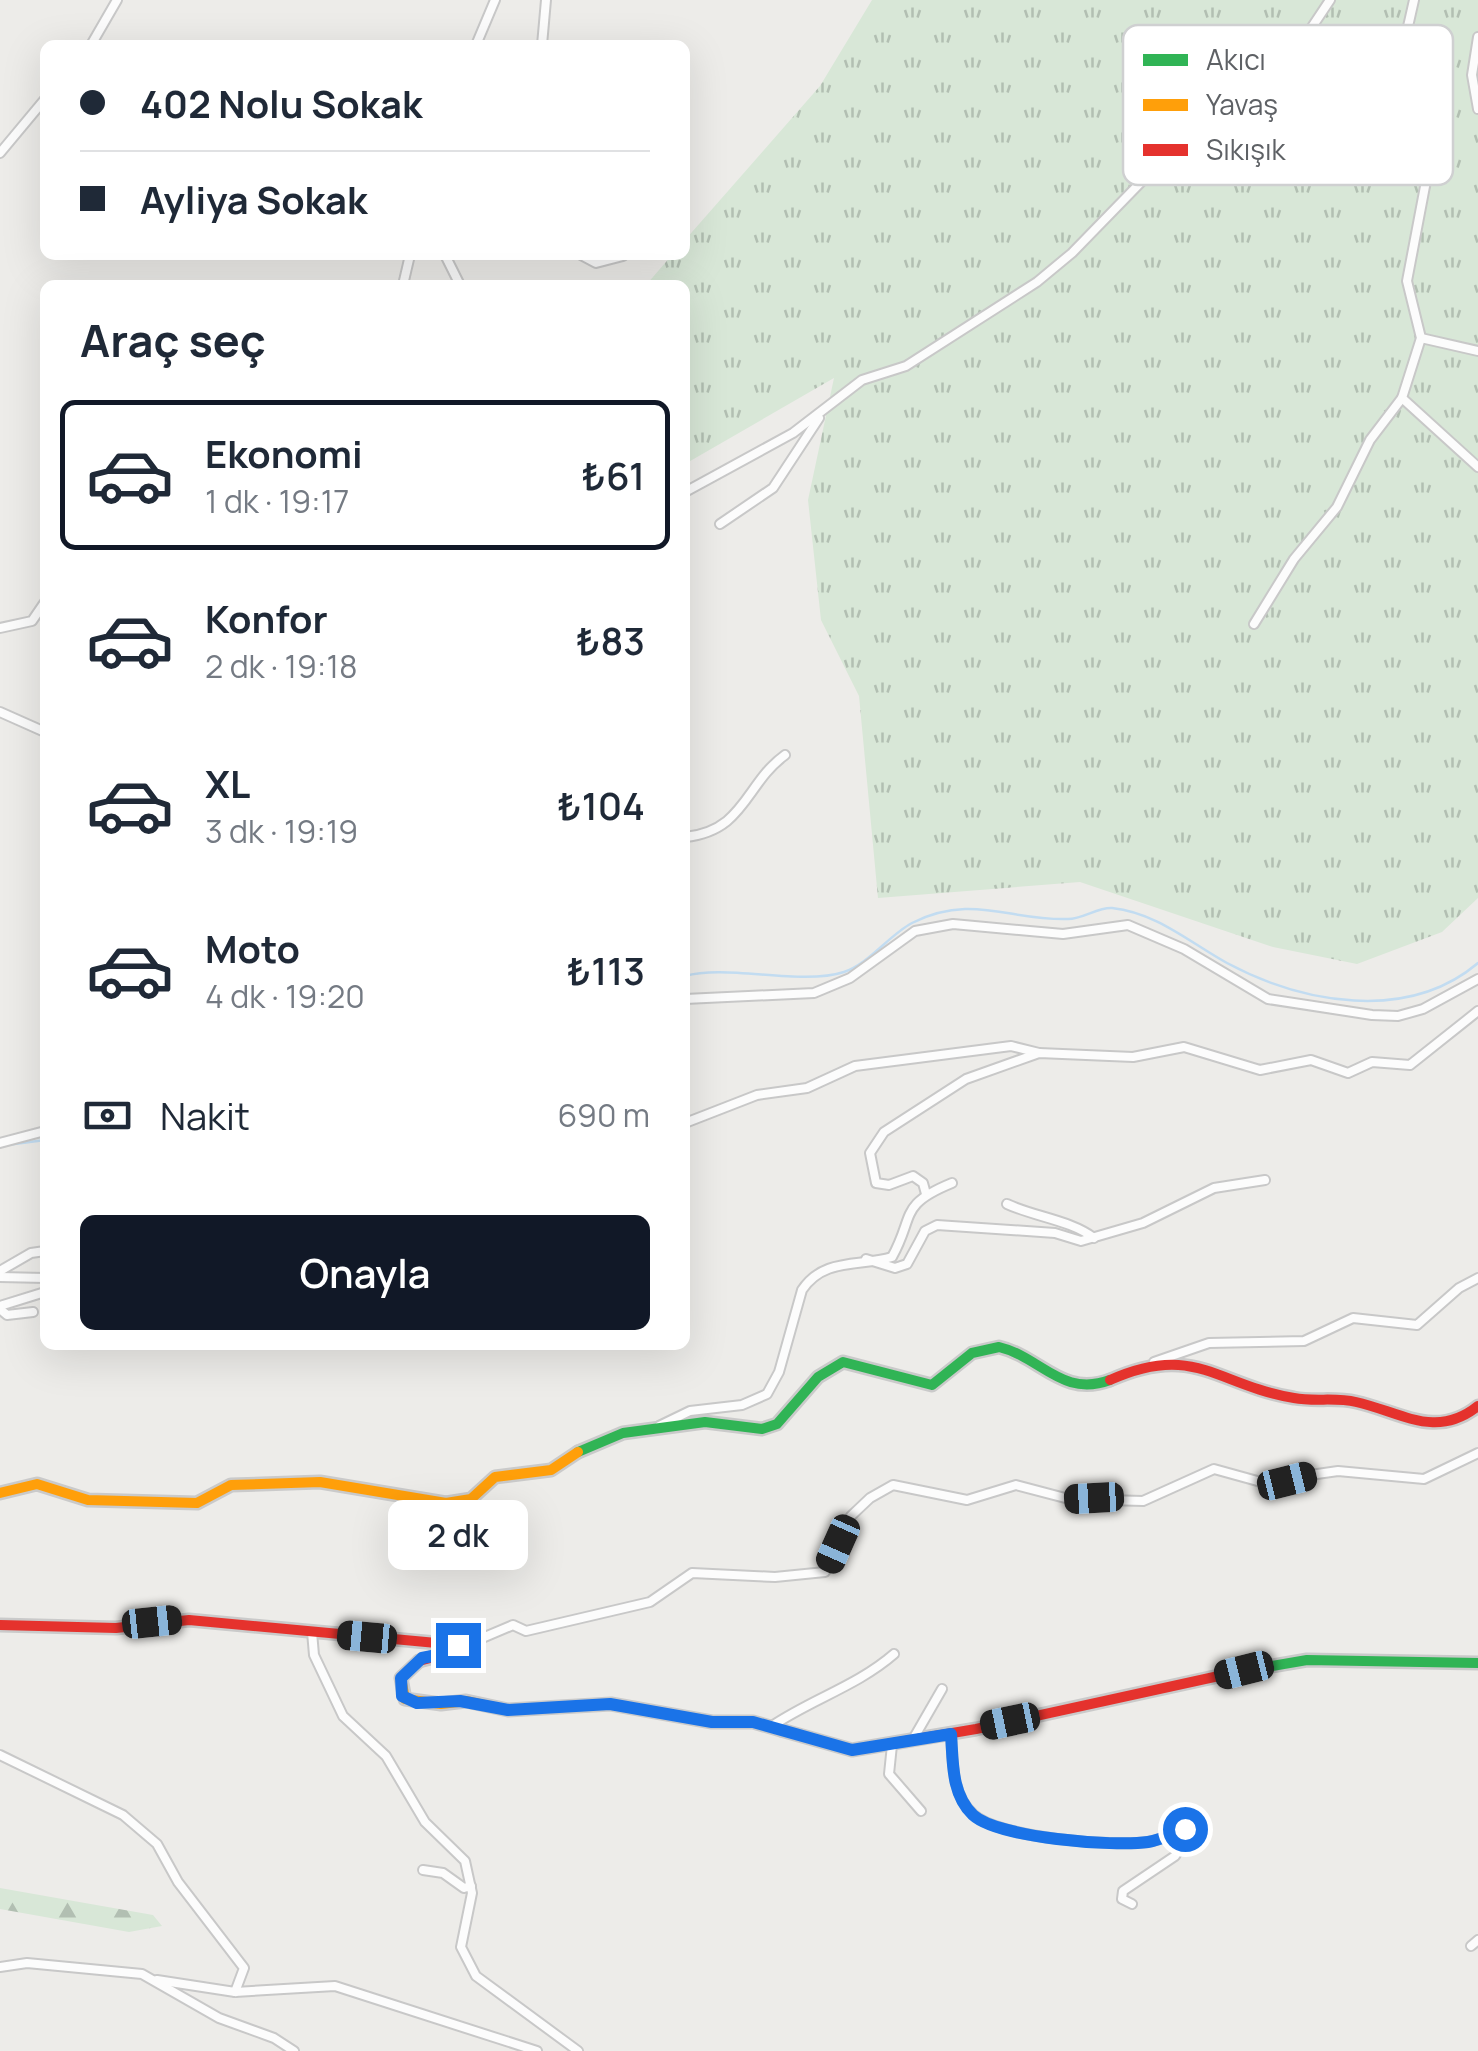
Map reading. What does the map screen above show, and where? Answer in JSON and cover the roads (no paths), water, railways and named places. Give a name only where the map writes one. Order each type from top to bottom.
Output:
[{"type":"street","points":[[94,40],[118,0]]},
{"type":"street","points":[[478,40],[495,0]]},
{"type":"street","points":[[542,40],[546,0]]},
{"type":"street","points":[[1313,25],[1330,0]]},
{"type":"street","points":[[1408,25],[1414,0]]},
{"type":"street","points":[[1478,37],[1472,75],[1478,109]]},
{"type":"street","points":[[0,153],[40,105]]},
{"type":"street","points":[[690,489],[821,414],[862,380],[906,366],[1037,282],[1072,253],[1139,185]]},
{"type":"street","points":[[1254,624],[1294,559],[1336,507],[1370,440],[1402,398],[1421,338],[1407,282],[1425,185]]},
{"type":"street","points":[[1421,338],[1478,351]]},
{"type":"street","points":[[1402,398],[1478,467]]},
{"type":"street","points":[[720,524],[754,505],[773,488],[821,414]]},
{"type":"street","points":[[0,628],[32,622],[40,610]]},
{"type":"street","points":[[0,712],[40,730]]},
{"type":"street","points":[[690,836],[706,834],[735,816],[785,755]]},
{"type":"street","points":[[690,999],[814,993],[850,978],[916,932],[954,924],[1063,934],[1128,925],[1184,949],[1268,999],[1372,1015],[1398,1016],[1423,1008],[1478,978]]},
{"type":"street","points":[[690,1120],[757,1095],[807,1088],[855,1066],[1011,1046],[1038,1053],[1133,1057],[1184,1047],[1260,1070],[1311,1060],[1348,1073],[1372,1062],[1410,1065],[1478,1012]]},
{"type":"street","points":[[926,1194],[922,1183],[912,1176],[889,1185],[876,1183],[870,1154],[884,1132],[966,1080],[1038,1053]]},
{"type":"street","points":[[0,1143],[40,1132]]},
{"type":"street","points":[[866,1259],[895,1268],[907,1264],[925,1231],[937,1225],[1056,1234],[1082,1241],[1143,1223],[1214,1188],[1266,1180]]},
{"type":"street","points":[[659,1426],[690,1411],[742,1405],[767,1394],[779,1372],[802,1290],[809,1279],[832,1267],[892,1257],[908,1213],[926,1194],[952,1183]]},
{"type":"street","points":[[1007,1204],[1041,1220],[1079,1227],[1094,1238]]},
{"type":"street","points":[[0,1274],[31,1253],[40,1252]]},
{"type":"street","points":[[0,1274],[40,1278]]},
{"type":"street","points":[[0,1493],[37,1484],[88,1500],[197,1504],[230,1485],[276,1487],[320,1482],[446,1503],[470,1499],[495,1477],[550,1470],[586,1447],[623,1432],[705,1422],[762,1429],[777,1424],[818,1377],[843,1362],[859,1363],[921,1386],[942,1381],[975,1350],[990,1346],[1009,1348],[1068,1384],[1095,1386],[1209,1344],[1304,1341],[1353,1318],[1417,1325],[1459,1288],[1478,1278]]},
{"type":"street","points":[[33,1312],[7,1315],[0,1308],[40,1294]]},
{"type":"street","points":[[1152,1362],[1204,1367],[1292,1398],[1346,1399],[1409,1421],[1438,1425],[1471,1414],[1478,1406]]},
{"type":"street","points":[[1478,1454],[1424,1480],[1338,1471],[1261,1482],[1214,1469],[1144,1501],[1069,1499],[1016,1486],[967,1500],[894,1485],[870,1498],[851,1516],[825,1572],[775,1576],[692,1574],[650,1602],[526,1631],[514,1626],[409,1666],[401,1678],[402,1696],[417,1703],[460,1701],[508,1710],[592,1702],[772,1726],[839,1749],[892,1745],[951,1734],[1297,1660],[1478,1663]]},
{"type":"street","points":[[0,1625],[116,1628],[189,1620],[460,1646]]},
{"type":"street","points":[[312,1632],[314,1655],[342,1716],[386,1756],[425,1822],[465,1860],[472,1886],[461,1939],[468,1965],[476,1976],[578,2051]]},
{"type":"street","points":[[772,1726],[799,1708],[870,1674],[894,1654]]},
{"type":"street","points":[[912,1741],[942,1689]]},
{"type":"street","points":[[951,1734],[955,1784],[974,1816],[990,1826],[1058,1838],[1146,1843],[1185,1829],[1190,1833],[1175,1856],[1124,1891],[1122,1899],[1132,1904]]},
{"type":"street","points":[[892,1745],[889,1774],[920,1811]]},
{"type":"street","points":[[0,1755],[123,1815],[157,1844],[178,1882],[244,1968],[235,1992]]},
{"type":"street","points":[[423,1870],[434,1869],[464,1888],[472,1886]]},
{"type":"street","points":[[0,1967],[26,1962],[124,1970],[157,1980],[235,1992],[335,1986],[537,2051]]},
{"type":"street","points":[[157,1980],[220,2018],[274,2038],[294,2051]]},
{"type":"waterway","points":[[690,975],[722,972],[827,976],[862,963],[912,923],[934,914],[972,909],[1047,919],[1079,917],[1107,908],[1128,911],[1172,929],[1256,977],[1321,996],[1354,1000],[1387,1000],[1419,994],[1450,982],[1478,963]]},
{"type":"waterway","points":[[7,1145],[40,1141]]}]
